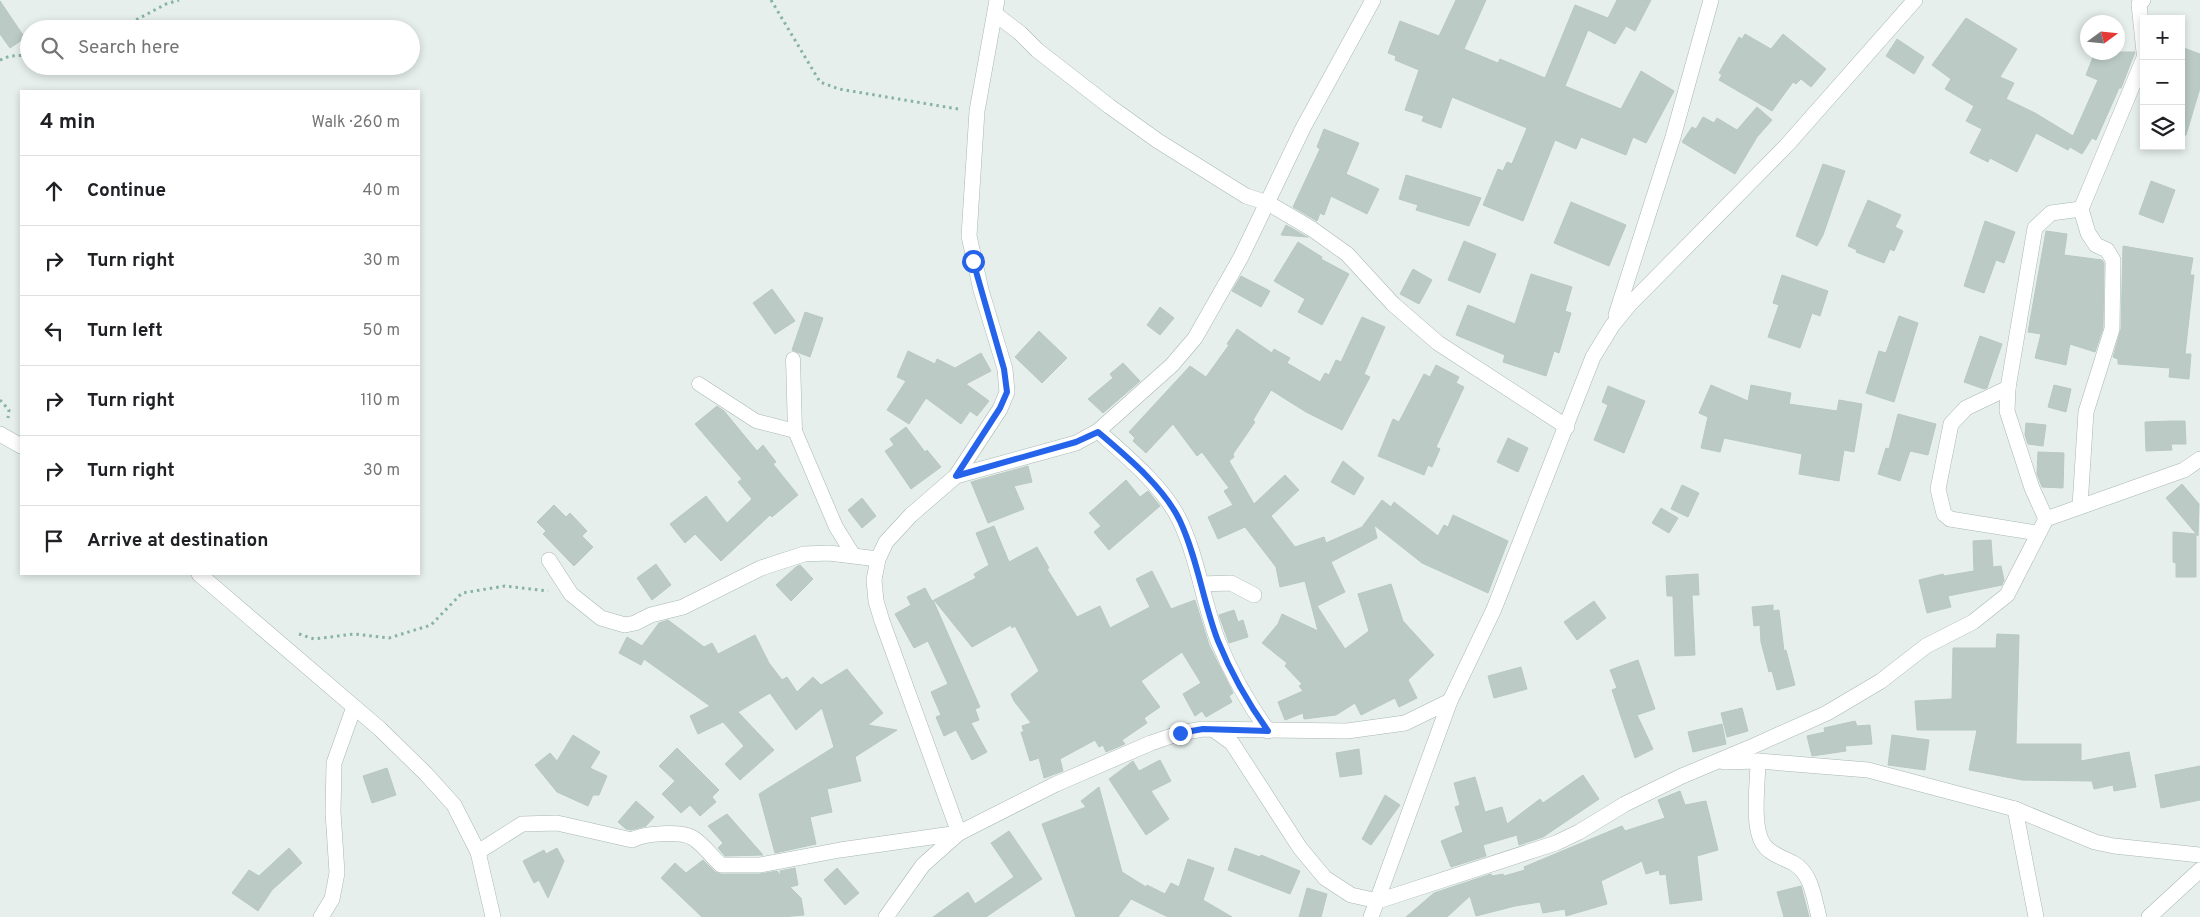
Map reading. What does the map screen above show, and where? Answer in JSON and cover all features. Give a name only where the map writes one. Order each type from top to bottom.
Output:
[{"type":"street","points":[[956,476],[1076,442],[1098,432],[1172,365],[1195,338],[1241,257],[1303,128],[1372,0]]},
{"type":"street","points":[[1612,326],[1673,137],[1711,0]]},
{"type":"street","points":[[1371,917],[1450,701],[1494,609],[1593,357],[1612,326],[1629,305],[1787,145],[1915,0]]},
{"type":"street","points":[[2140,15],[2139,4],[2143,0]]},
{"type":"street","points":[[959,834],[880,615],[876,601],[874,580],[878,559],[886,542],[911,515],[956,476],[1000,408],[1007,392],[1004,369],[981,290],[969,236],[976,111],[996,7]]},
{"type":"street","points":[[996,7],[1037,50],[1158,141],[1246,196],[1268,203],[1312,229],[1347,254],[1393,304],[1438,343],[1567,427]]},
{"type":"street","points":[[2080,506],[2086,412],[2112,329],[2113,260],[2107,250],[2096,245],[2088,233],[2081,209],[2143,60]]},
{"type":"street","points":[[2046,518],[2032,488],[2007,411],[2008,388],[2035,228],[2051,213],[2081,209]]},
{"type":"street","points":[[2008,388],[1966,408],[1951,424],[1938,489],[1940,505],[1944,514],[1950,519],[2037,533]]},
{"type":"street","points":[[1098,432],[1139,467],[1179,520],[1218,640],[1246,700],[1268,731]]},
{"type":"street","points":[[0,434],[20,445]]},
{"type":"street","points":[[1214,730],[1232,744],[1300,848],[1325,878],[1351,895],[1378,901],[1556,843],[1579,832],[1625,804],[1712,762],[1749,748],[1827,713],[1881,681],[1926,646],[1973,622],[2007,595],[2046,518],[2184,470],[2200,459]]},
{"type":"street","points":[[549,560],[570,594],[601,618],[625,626],[636,623],[651,614],[683,607],[761,568],[804,554],[829,553],[878,559]]},
{"type":"street","points":[[200,575],[380,729],[454,805],[478,852],[493,917]]},
{"type":"street","points":[[1201,584],[1231,583],[1254,595]]},
{"type":"street","points":[[886,917],[923,865],[959,834],[1056,784],[1151,743],[1180,733],[1203,729],[1347,731],[1405,723],[1450,701]]},
{"type":"street","points":[[321,917],[332,898],[337,872],[333,812],[334,762],[354,707]]},
{"type":"street","points":[[1712,762],[1758,761],[1868,770],[2015,809],[2104,844],[2200,855]]},
{"type":"street","points":[[1758,761],[1756,824],[1764,845],[1779,857],[1796,865],[1809,879],[1819,917]]},
{"type":"street","points":[[2015,809],[2036,917]]},
{"type":"street","points":[[478,852],[522,824],[557,823],[632,840],[663,833],[692,837],[721,865],[760,865],[959,834]]},
{"type":"street","points":[[2148,917],[2200,870]]},
{"type":"lane","points":[[793,359],[796,431],[836,527],[854,556]]},
{"type":"lane","points":[[699,384],[756,421],[796,431]]},
{"type":"path","points":[[136,20],[166,4],[179,0]]},
{"type":"path","points":[[771,0],[820,82],[839,89],[960,110],[976,111]]},
{"type":"path","points":[[0,60],[10,56],[20,55]]},
{"type":"path","points":[[294,632],[314,639],[354,634],[389,638],[431,625],[462,592],[505,586],[570,594]]},
{"type":"building","points":[[1456,0],[1486,0],[1464,49],[1498,63],[1500,59],[1545,78],[1575,5],[1608,18],[1617,0],[1651,0],[1635,31],[1626,26],[1615,44],[1588,30],[1565,86],[1621,109],[1641,71],[1674,91],[1646,143],[1633,137],[1626,155],[1581,137],[1576,149],[1555,140],[1523,221],[1483,205],[1498,169],[1503,171],[1507,162],[1512,164],[1527,128],[1452,97],[1441,128],[1422,121],[1424,116],[1405,110],[1419,70],[1395,60],[1396,56],[1388,53],[1400,21],[1439,36]]},
{"type":"building","points":[[0,1],[20,31],[20,41],[10,48],[0,34]]},
{"type":"building","points":[[1966,18],[2017,49],[2000,77],[2014,83],[2006,99],[2035,113],[2073,136],[2098,80],[2086,75],[2092,60],[2125,60],[2125,52],[2135,52],[2121,88],[2119,88],[2096,140],[2092,138],[2082,154],[2070,147],[2068,150],[2036,133],[2017,172],[1990,158],[1988,162],[1970,153],[1982,129],[1966,121],[1974,106],[1945,89],[1951,79],[1932,65]]},
{"type":"building","points":[[1745,34],[1771,49],[1783,34],[1826,69],[1811,87],[1801,79],[1796,84],[1793,82],[1772,111],[1719,80],[1722,75],[1719,73],[1739,37],[1742,39]]},
{"type":"building","points":[[1897,39],[1924,57],[1914,74],[1886,56]]},
{"type":"building","points":[[2185,48],[2200,54],[2200,88],[2186,135]]},
{"type":"building","points":[[1757,107],[1772,120],[1757,137],[1735,174],[1682,142],[1692,127],[1696,129],[1703,117],[1714,123],[1717,118],[1737,130]]},
{"type":"building","points":[[1324,129],[1359,143],[1346,174],[1379,189],[1367,214],[1331,196],[1324,215],[1320,213],[1317,221],[1293,207],[1320,149],[1317,147]]},
{"type":"building","points":[[1823,164],[1845,171],[1823,235],[1817,246],[1796,236]]},
{"type":"building","points":[[1406,175],[1481,198],[1469,226],[1416,210],[1418,205],[1399,199]]},
{"type":"building","points":[[2151,181],[2175,190],[2163,223],[2139,214]]},
{"type":"building","points":[[1868,200],[1901,215],[1895,227],[1903,231],[1894,251],[1890,249],[1884,263],[1856,252],[1857,250],[1848,246]]},
{"type":"building","points":[[1571,202],[1626,225],[1609,266],[1554,243]]},
{"type":"building","points":[[1985,221],[2015,232],[2004,263],[1996,260],[1984,293],[1964,286]]},
{"type":"building","points":[[1286,225],[1307,237],[1281,235]]},
{"type":"building","points":[[2046,231],[2067,234],[2064,255],[2102,260],[2104,263],[2103,328],[2095,352],[2070,344],[2066,365],[2035,358],[2041,334],[2028,332]]},
{"type":"building","points":[[1464,241],[1496,254],[1480,293],[1448,280]]},
{"type":"building","points":[[1298,242],[1322,257],[1321,259],[1349,274],[1322,325],[1298,312],[1305,299],[1274,281]]},
{"type":"building","points":[[2123,246],[2193,258],[2190,275],[2194,275],[2185,354],[2191,354],[2189,379],[2169,377],[2170,368],[2118,364],[2118,359],[2113,357],[2121,329]]},
{"type":"building","points":[[1413,269],[1432,280],[1419,304],[1400,294]]},
{"type":"building","points":[[1531,274],[1572,287],[1565,311],[1571,313],[1559,353],[1554,351],[1546,376],[1503,362],[1505,355],[1456,335],[1468,305],[1515,324]]},
{"type":"building","points":[[1782,275],[1828,291],[1820,316],[1812,313],[1800,348],[1768,337],[1779,305],[1773,303]]},
{"type":"building","points":[[1241,276],[1270,291],[1261,307],[1232,291]]},
{"type":"building","points":[[772,289],[795,321],[775,334],[753,303]]},
{"type":"building","points":[[1160,307],[1174,318],[1160,335],[1147,325]]},
{"type":"building","points":[[805,312],[823,318],[810,357],[792,350]]},
{"type":"building","points":[[1899,316],[1918,323],[1894,402],[1866,393],[1879,351],[1886,353]]},
{"type":"building","points":[[1362,317],[1385,327],[1364,374],[1370,377],[1342,430],[1306,412],[1271,390],[1253,420],[1255,422],[1233,454],[1234,457],[1229,461],[1254,504],[1285,475],[1299,490],[1271,516],[1295,547],[1324,537],[1326,543],[1362,527],[1382,500],[1391,507],[1394,502],[1438,536],[1444,525],[1448,527],[1453,515],[1508,541],[1488,593],[1422,563],[1374,525],[1377,538],[1331,562],[1345,592],[1317,606],[1345,649],[1369,631],[1358,594],[1391,584],[1403,621],[1434,655],[1408,680],[1417,698],[1399,707],[1395,698],[1361,715],[1355,703],[1336,715],[1304,719],[1303,713],[1285,720],[1278,702],[1303,691],[1299,686],[1302,684],[1285,666],[1287,663],[1262,643],[1278,624],[1282,614],[1318,631],[1305,581],[1280,587],[1276,567],[1245,527],[1218,539],[1208,517],[1233,505],[1224,491],[1229,488],[1202,452],[1197,456],[1173,424],[1146,453],[1133,441],[1135,438],[1129,432],[1190,366],[1206,377],[1229,345],[1227,344],[1237,329],[1272,353],[1274,349],[1290,358],[1287,363],[1320,382],[1325,373],[1329,375],[1336,360],[1341,362]]},
{"type":"building","points":[[1039,331],[1067,358],[1042,383],[1015,357]]},
{"type":"building","points":[[1980,336],[2002,344],[1987,388],[1984,389],[1964,382]]},
{"type":"building","points":[[908,351],[935,364],[937,359],[955,368],[981,353],[991,371],[966,384],[989,401],[977,416],[970,411],[961,424],[926,398],[909,424],[887,410],[906,381],[897,377]]},
{"type":"building","points":[[1123,363],[1140,381],[1103,413],[1088,399],[1113,378],[1110,374]]},
{"type":"building","points":[[1436,365],[1459,377],[1456,383],[1464,387],[1436,447],[1440,449],[1432,467],[1428,465],[1424,475],[1378,456],[1393,419],[1399,422],[1424,374],[1430,377]]},
{"type":"building","points":[[1711,385],[1748,401],[1751,385],[1791,393],[1789,404],[1837,411],[1839,400],[1862,404],[1854,452],[1844,450],[1839,481],[1799,474],[1802,454],[1724,438],[1720,452],[1701,448],[1708,417],[1699,413]]},
{"type":"building","points":[[2054,385],[2071,389],[2066,412],[2048,407]]},
{"type":"building","points":[[1608,386],[1645,401],[1624,453],[1594,440],[1608,405],[1602,402]]},
{"type":"building","points":[[717,406],[724,411],[757,451],[763,445],[776,462],[773,464],[798,495],[772,517],[770,515],[721,561],[695,534],[685,543],[670,524],[706,496],[727,523],[752,499],[738,482],[742,479],[695,424]]},
{"type":"building","points":[[1898,414],[1936,424],[1928,455],[1910,451],[1900,481],[1878,474],[1886,448],[1889,449]]},
{"type":"building","points":[[2185,421],[2186,444],[2171,444],[2172,450],[2146,451],[2145,422]]},
{"type":"building","points":[[2026,423],[2046,425],[2043,446],[2028,444],[2025,435]]},
{"type":"building","points":[[906,427],[925,452],[927,450],[941,467],[911,489],[885,451],[894,445],[890,439]]},
{"type":"building","points":[[1508,438],[1528,448],[1518,472],[1497,462]]},
{"type":"building","points":[[2038,452],[2064,453],[2063,488],[2042,487],[2037,474]]},
{"type":"building","points":[[1343,461],[1364,478],[1354,495],[1331,482]]},
{"type":"building","points":[[1028,466],[1032,482],[1014,486],[1024,509],[988,523],[971,482]]},
{"type":"building","points":[[1126,480],[1140,497],[1148,491],[1160,506],[1109,550],[1094,532],[1101,526],[1089,513]]},
{"type":"building","points":[[2182,484],[2199,504],[2198,536],[2166,498]]},
{"type":"building","points":[[1682,485],[1699,493],[1688,517],[1671,509]]},
{"type":"building","points":[[862,498],[876,516],[862,528],[848,510]]},
{"type":"building","points":[[554,505],[566,517],[570,513],[587,531],[582,536],[593,547],[574,566],[543,534],[546,531],[537,522]]},
{"type":"building","points":[[1661,508],[1678,518],[1669,533],[1652,523]]},
{"type":"building","points":[[994,526],[1009,562],[1037,547],[1049,568],[1047,569],[1077,617],[1100,606],[1110,628],[1150,607],[1136,579],[1152,571],[1171,609],[1195,600],[1209,645],[1233,693],[1229,696],[1232,702],[1206,717],[1202,711],[1195,716],[1183,694],[1201,683],[1182,652],[1141,681],[1160,707],[1144,718],[1147,723],[1122,740],[1125,744],[1106,752],[1103,745],[1099,747],[1095,740],[1060,759],[1063,771],[1044,778],[1039,758],[1030,761],[1021,732],[1024,732],[1022,726],[1031,723],[1014,701],[1011,694],[1039,671],[1015,626],[1012,628],[1011,625],[972,647],[934,600],[976,578],[974,574],[989,565],[976,533]]},
{"type":"building","points":[[2173,532],[2196,534],[2196,577],[2176,577],[2176,563],[2173,562]]},
{"type":"building","points":[[1991,540],[1993,567],[2001,566],[2004,580],[2002,585],[1948,596],[1951,607],[1927,613],[1919,580],[1943,574],[1944,576],[1974,571],[1973,541]]},
{"type":"building","points":[[656,564],[671,585],[652,600],[637,578]]},
{"type":"building","points":[[800,565],[813,579],[791,601],[776,585]]},
{"type":"building","points":[[1698,574],[1699,595],[1692,595],[1695,655],[1675,656],[1673,596],[1667,596],[1666,576]]},
{"type":"building","points":[[925,588],[933,600],[980,707],[975,709],[979,720],[971,723],[987,752],[972,760],[956,730],[944,736],[936,717],[941,715],[931,692],[948,684],[928,641],[914,648],[895,614],[911,605],[907,597]]},
{"type":"building","points":[[1594,601],[1606,618],[1577,640],[1564,622]]},
{"type":"building","points":[[1773,605],[1773,611],[1779,610],[1784,651],[1786,650],[1795,685],[1777,690],[1772,671],[1769,672],[1761,642],[1760,625],[1754,626],[1752,607]]},
{"type":"building","points":[[1234,610],[1238,622],[1243,620],[1248,637],[1229,643],[1219,615]]},
{"type":"building","points":[[668,620],[704,647],[712,643],[718,654],[755,635],[769,663],[782,680],[787,677],[797,692],[813,677],[821,685],[847,669],[883,713],[868,725],[897,730],[855,757],[861,781],[827,789],[832,812],[810,817],[816,844],[775,853],[759,794],[834,747],[822,708],[796,730],[770,693],[738,712],[774,750],[740,780],[725,764],[744,746],[723,722],[698,734],[690,716],[710,706],[644,659],[641,665],[619,653],[627,637],[642,646],[659,623]]},
{"type":"building","points":[[1997,634],[2019,635],[2016,744],[2081,744],[2081,761],[2129,752],[2136,787],[2114,791],[2113,785],[2094,789],[2092,781],[2022,780],[1969,770],[1977,730],[1917,730],[1915,701],[1952,699],[1953,648],[1996,648]]},
{"type":"building","points":[[1638,660],[1655,709],[1637,715],[1653,749],[1635,758],[1612,690],[1617,688],[1610,670]]},
{"type":"building","points":[[1521,667],[1527,689],[1494,698],[1488,676]]},
{"type":"building","points":[[1742,708],[1748,731],[1727,737],[1721,713]]},
{"type":"building","points":[[1855,721],[1857,726],[1870,725],[1872,744],[1845,746],[1846,751],[1812,756],[1807,736],[1825,732],[1824,728]]},
{"type":"building","points":[[1722,724],[1726,744],[1693,752],[1688,732]]},
{"type":"building","points":[[573,735],[600,752],[590,768],[607,776],[599,795],[593,795],[588,806],[557,792],[535,765],[550,753],[557,761]]},
{"type":"building","points":[[1892,735],[1929,740],[1925,770],[1888,765]]},
{"type":"building","points":[[677,748],[719,790],[712,797],[716,802],[700,816],[690,805],[681,813],[662,794],[675,781],[659,766]]},
{"type":"building","points":[[1359,749],[1362,774],[1340,777],[1336,753]]},
{"type":"building","points":[[1160,760],[1171,781],[1151,791],[1169,819],[1146,835],[1109,779],[1133,761],[1139,771]]},
{"type":"building","points":[[2200,766],[2200,800],[2161,808],[2155,775]]},
{"type":"building","points":[[387,768],[396,795],[372,803],[363,776]]},
{"type":"building","points":[[1583,775],[1599,799],[1543,837],[1519,845],[1517,835],[1483,845],[1486,856],[1451,867],[1441,841],[1463,832],[1455,807],[1460,805],[1454,783],[1475,777],[1485,812],[1502,807],[1507,824],[1540,799],[1543,803]]},
{"type":"building","points":[[1099,787],[1122,872],[1146,887],[1147,885],[1165,894],[1171,883],[1179,887],[1188,859],[1214,868],[1203,900],[1232,917],[1168,917],[1131,899],[1118,917],[1076,917],[1042,824],[1086,807],[1081,801]]},
{"type":"building","points":[[1680,791],[1685,805],[1706,801],[1718,850],[1697,856],[1702,900],[1670,904],[1666,874],[1660,875],[1659,870],[1646,874],[1642,861],[1601,881],[1607,904],[1566,916],[1565,909],[1543,913],[1540,902],[1476,916],[1470,896],[1447,917],[1406,917],[1434,893],[1491,874],[1492,876],[1503,874],[1504,876],[1525,870],[1524,867],[1622,826],[1625,831],[1665,818],[1658,800]]},
{"type":"building","points":[[1385,795],[1400,805],[1371,845],[1362,839]]},
{"type":"building","points":[[636,801],[654,817],[646,826],[631,830],[626,829],[618,822]]},
{"type":"building","points":[[727,814],[763,855],[725,856],[718,848],[723,843],[708,826]]},
{"type":"building","points":[[1009,831],[1042,879],[986,917],[933,917],[968,892],[975,904],[1014,877],[991,843]]},
{"type":"building","points":[[289,848],[302,863],[272,890],[258,911],[232,893],[249,870],[259,876]]},
{"type":"building","points":[[557,848],[564,861],[548,898],[539,880],[534,883],[523,861],[544,850],[546,854]]},
{"type":"building","points":[[1235,848],[1260,857],[1261,855],[1300,871],[1290,894],[1228,870]]},
{"type":"building","points":[[703,860],[715,872],[721,874],[760,874],[777,871],[781,876],[780,871],[795,868],[798,885],[790,887],[801,898],[804,915],[781,917],[702,917],[661,878],[675,863],[686,873]]},
{"type":"building","points":[[837,868],[859,893],[845,905],[824,880]]},
{"type":"building","points":[[1801,886],[1809,917],[1784,917],[1777,892]]},
{"type":"building","points":[[1307,888],[1327,894],[1321,917],[1299,917]]},
{"type":"route","points":[[973,261],[1004,369],[1007,392],[986,432],[956,476],[1076,442],[1098,432],[1139,467],[1163,496],[1179,520],[1196,565],[1218,640],[1246,700],[1268,731],[1203,729],[1180,733]]}]
